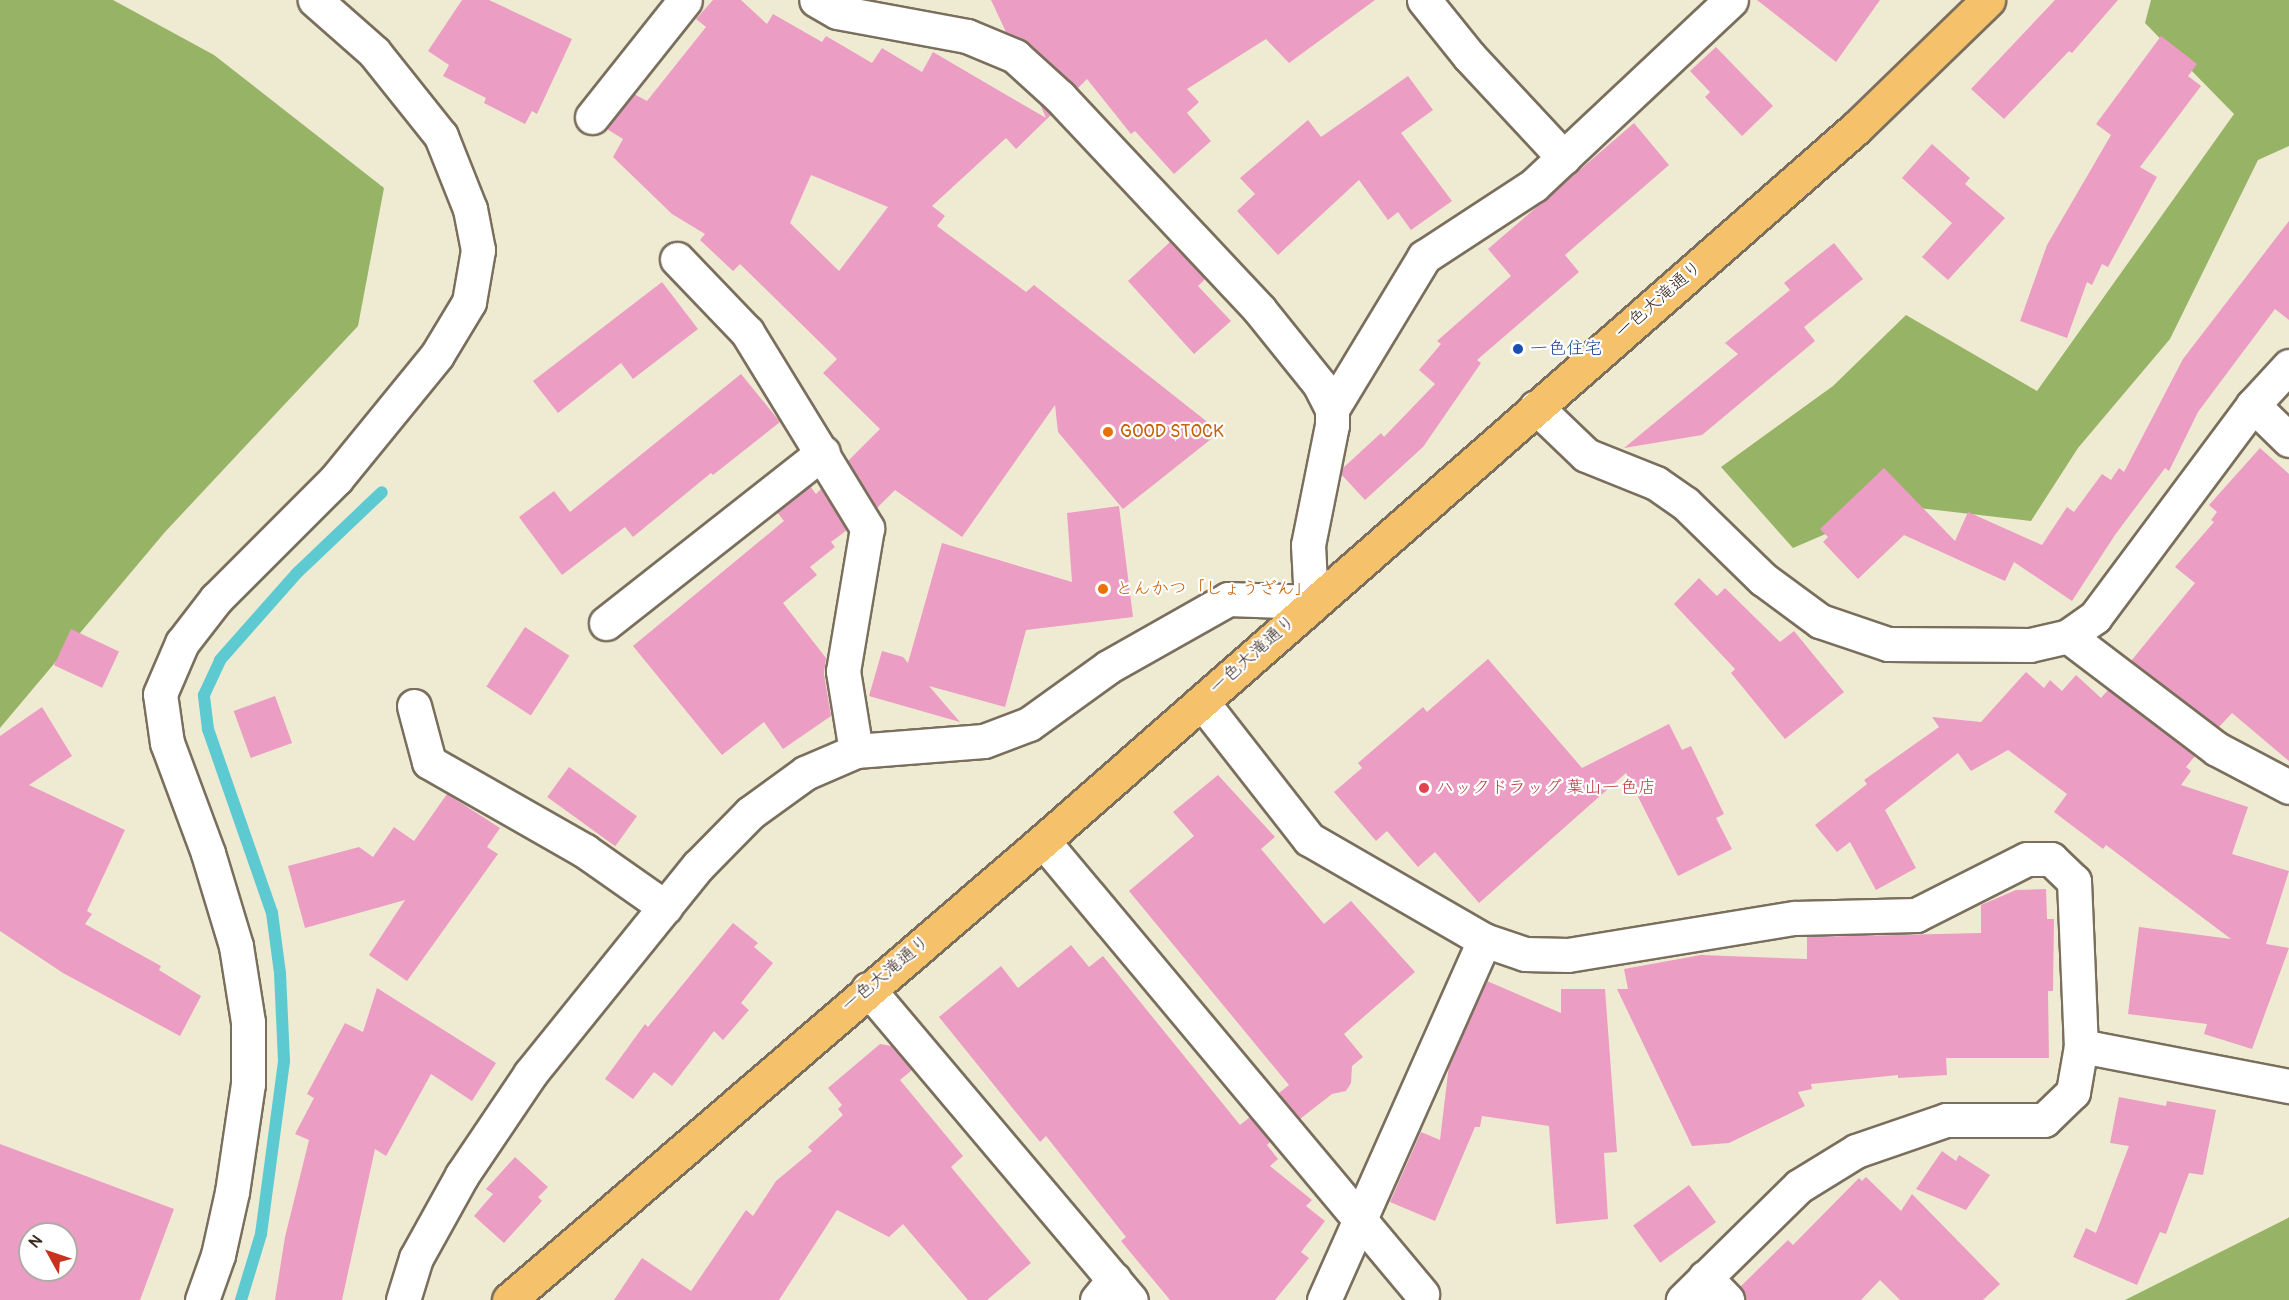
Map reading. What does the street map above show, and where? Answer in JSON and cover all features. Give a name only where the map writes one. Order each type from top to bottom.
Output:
[{"type":"main road","name":"一色大滝通り","points":[[509,1300],[868,989],[1043,841],[1202,702],[1311,602],[1856,128],[1988,0]]},
{"type":"street","points":[[202,1300],[218,1255],[232,1192],[248,1084],[248,1022],[236,946],[208,853],[166,743],[160,694],[182,643],[216,599],[336,479],[437,355],[468,302],[478,250],[471,209],[441,136],[374,52],[315,0]]},
{"type":"street","points":[[592,117],[685,0]]},
{"type":"street","points":[[403,1300],[416,1258],[462,1175],[530,1074],[665,907],[750,813],[805,773],[856,751],[984,741],[1029,724],[1108,667],[1228,599],[1311,602],[1308,545],[1332,425],[1332,409],[1320,385],[1259,309],[1060,97],[1015,56],[967,36],[837,12],[816,0]]},
{"type":"street","points":[[1424,0],[1469,56],[1564,158]]},
{"type":"street","points":[[1332,409],[1424,257],[1534,185],[1731,0]]},
{"type":"street","points":[[677,259],[747,332],[823,452],[867,528],[843,670],[856,751]]},
{"type":"street","points":[[1536,407],[1586,455],[1656,483],[1685,503],[1763,579],[1820,621],[1887,644],[2030,645],[2068,636],[2096,617],[2253,405],[2289,366]]},
{"type":"street","points":[[2253,405],[2289,440]]},
{"type":"street","points":[[606,623],[823,452]]},
{"type":"street","points":[[2068,636],[2217,748],[2289,787]]},
{"type":"street","points":[[1202,702],[1309,838],[1484,940],[1525,954],[1568,955],[1795,918],[1916,915],[2027,860],[2051,859],[2074,881],[2081,1046],[2073,1092],[2044,1120],[1946,1120],[1856,1151],[1798,1186],[1716,1288],[1683,1300]]},
{"type":"street","points":[[414,706],[429,762],[585,851],[665,907]]},
{"type":"street","points":[[1043,841],[1422,1294]]},
{"type":"street","points":[[1324,1300],[1484,940]]},
{"type":"street","points":[[868,989],[1114,1293]]},
{"type":"street","points":[[2081,1046],[2289,1086]]},
{"type":"green space","points":[[0,0],[113,0],[214,55],[384,188],[358,326],[165,532],[0,728]]},
{"type":"green space","points":[[2151,0],[2289,0],[2289,146],[2258,160],[2170,339],[2078,448],[2031,521],[1893,505],[1793,548],[1721,467],[1833,386],[1906,315],[2037,391],[2234,114],[2145,23]]},
{"type":"green space","points":[[2288,1218],[2289,1300],[2125,1300]]},
{"type":"building","points":[[462,0],[489,0],[572,39],[537,114],[532,111],[525,124],[484,103],[486,98],[443,76],[449,65],[428,51]]},
{"type":"building","points":[[713,0],[741,0],[767,24],[773,14],[822,42],[826,36],[872,63],[882,48],[922,72],[933,52],[1046,118],[1040,104],[1051,115],[1016,149],[1006,138],[932,206],[945,216],[937,226],[1026,292],[1034,285],[1220,432],[1123,509],[1058,432],[1055,405],[962,537],[895,490],[877,508],[848,461],[880,429],[823,373],[837,359],[740,264],[733,271],[700,240],[705,234],[672,214],[613,157],[623,139],[607,129],[634,94],[647,101],[706,27],[696,19]],"holes":[[[811,175],[888,207],[839,271],[790,223]]]},
{"type":"building","points":[[991,0],[1375,0],[1289,63],[1266,39],[1187,89],[1199,102],[1187,113],[1211,141],[1174,174],[1135,131],[1131,134],[1087,79],[1078,88],[1028,42],[1006,32]]},
{"type":"building","points":[[1757,0],[1880,0],[1836,62]]},
{"type":"building","points":[[2055,0],[2118,0],[2072,53],[2069,51],[2004,119],[1971,89]]},
{"type":"building","points":[[2161,36],[2197,64],[2188,76],[2201,86],[2140,167],[2157,177],[2108,267],[2102,264],[2092,285],[2087,282],[2067,338],[2020,321],[2047,245],[2111,135],[2096,124]]},
{"type":"building","points":[[1716,47],[1773,106],[1742,136],[1705,97],[1710,92],[1690,71]]},
{"type":"building","points":[[1408,76],[1433,110],[1401,133],[1452,201],[1411,230],[1398,212],[1388,220],[1359,180],[1278,255],[1237,211],[1255,194],[1240,178],[1308,120],[1321,137]]},
{"type":"building","points":[[1634,123],[1669,165],[1565,255],[1579,272],[1477,360],[1481,363],[1423,447],[1365,500],[1341,474],[1343,468],[1381,433],[1384,437],[1435,384],[1419,370],[1441,344],[1437,341],[1511,276],[1488,249]]},
{"type":"building","points":[[1932,144],[1970,178],[1965,184],[2005,218],[1948,280],[1922,257],[1952,223],[1902,178]]},
{"type":"building","points":[[2289,221],[2289,320],[2275,309],[2198,412],[2169,471],[2165,468],[2115,535],[2072,601],[2014,562],[2005,581],[1904,535],[1858,579],[1823,542],[1828,537],[1820,529],[1884,468],[1955,541],[1968,512],[2042,545],[2067,507],[2074,512],[2102,474],[2111,480],[2119,468],[2124,472],[2183,359]]},
{"type":"building","points":[[1170,242],[1205,279],[1198,286],[1231,321],[1194,354],[1128,281]]},
{"type":"building","points":[[1834,243],[1863,279],[1804,327],[1815,341],[1702,435],[1624,448],[1738,354],[1725,343],[1790,290],[1784,283]]},
{"type":"building","points":[[662,282],[698,329],[633,379],[621,363],[558,413],[533,381]]},
{"type":"building","points":[[741,374],[780,422],[713,475],[711,473],[633,537],[625,527],[562,575],[519,517],[554,491],[570,512]]},
{"type":"building","points":[[2260,448],[2289,474],[2289,761],[2232,713],[2219,727],[2131,661],[2195,583],[2175,567],[2214,522],[2211,520],[2217,512],[2209,505]]},
{"type":"building","points":[[810,486],[816,494],[821,489],[847,530],[831,542],[835,547],[810,567],[817,575],[783,603],[826,658],[824,674],[831,716],[783,749],[764,722],[722,755],[633,646],[784,521],[777,512]]},
{"type":"building","points":[[1119,506],[1133,617],[1026,630],[1005,707],[929,686],[960,722],[869,696],[882,651],[903,657],[908,663],[942,543],[1072,582],[1067,513]]},
{"type":"building","points":[[1699,578],[1717,596],[1725,588],[1780,642],[1794,631],[1844,692],[1785,739],[1731,673],[1735,669],[1674,604]]},
{"type":"building","points":[[525,627],[569,656],[531,715],[486,687]]},
{"type":"building","points":[[71,629],[119,651],[102,688],[54,665]]},
{"type":"building","points":[[1488,659],[1582,768],[1669,724],[1682,750],[1691,746],[1724,814],[1716,818],[1732,849],[1678,876],[1626,773],[1479,903],[1435,852],[1418,867],[1387,831],[1376,841],[1334,792],[1362,768],[1358,763],[1423,707],[1427,712]]},
{"type":"building","points":[[2026,672],[2044,688],[2050,680],[2062,691],[2076,675],[2101,698],[2108,690],[2195,756],[2186,767],[2191,771],[2181,785],[2248,807],[2232,854],[2289,871],[2266,944],[2289,948],[2252,1049],[2204,1034],[2207,1024],[2128,1014],[2139,927],[2231,939],[2106,845],[2103,849],[2054,812],[2067,794],[2008,750],[1971,771],[1958,753],[1885,810],[1916,868],[1876,890],[1850,842],[1837,852],[1815,825],[1867,784],[1864,780],[1939,727],[1932,717],[1981,722]]},
{"type":"building","points":[[275,696],[292,743],[251,758],[234,711]]},
{"type":"building","points":[[42,707],[72,756],[29,785],[125,830],[87,911],[92,914],[85,924],[161,966],[159,970],[201,996],[180,1036],[63,973],[0,931],[0,736]]},
{"type":"building","points":[[569,767],[637,816],[615,846],[547,797]]},
{"type":"building","points":[[1218,775],[1275,837],[1261,849],[1324,924],[1351,901],[1415,972],[1344,1034],[1363,1057],[1352,1066],[1351,1083],[1346,1091],[1332,1094],[1300,1119],[1279,1093],[1289,1085],[1129,891],[1194,836],[1173,812]]},
{"type":"building","points":[[447,794],[500,828],[487,847],[498,854],[407,981],[369,955],[405,900],[305,928],[288,866],[359,847],[373,857],[394,827],[414,841]]},
{"type":"building","points":[[2046,889],[2047,919],[2054,919],[2053,991],[2048,991],[2049,1058],[1946,1058],[1947,1075],[1898,1078],[1898,1075],[1811,1084],[1812,1089],[1798,1092],[1805,1106],[1729,1143],[1692,1146],[1617,989],[1628,989],[1624,969],[1701,955],[1807,959],[1807,937],[1981,933],[1981,905],[2016,890]]},
{"type":"building","points":[[733,923],[758,943],[754,947],[773,963],[741,1003],[749,1010],[723,1040],[714,1031],[672,1086],[654,1072],[633,1099],[605,1079],[645,1024],[648,1027]]},
{"type":"building","points":[[1071,945],[1089,967],[1103,956],[1240,1125],[1250,1117],[1270,1142],[1267,1145],[1278,1159],[1270,1166],[1312,1200],[1306,1206],[1325,1221],[1301,1252],[1309,1258],[1275,1300],[1170,1300],[1121,1241],[1126,1237],[1046,1136],[1040,1142],[939,1017],[1001,966],[1018,988]]},
{"type":"building","points":[[1487,981],[1561,1013],[1561,989],[1605,989],[1617,1152],[1604,1153],[1608,1219],[1556,1224],[1549,1126],[1482,1116],[1480,1127],[1475,1127],[1435,1221],[1390,1202],[1421,1132],[1440,1140],[1449,1065]]},
{"type":"building","points":[[377,988],[496,1063],[472,1101],[431,1074],[386,1156],[375,1149],[342,1300],[275,1300],[285,1237],[309,1140],[295,1134],[314,1098],[307,1094],[345,1023],[363,1032]]},
{"type":"building","points":[[880,1044],[891,1046],[912,1070],[900,1080],[963,1156],[951,1167],[1031,1263],[987,1300],[968,1300],[903,1224],[889,1237],[837,1210],[779,1300],[614,1300],[642,1258],[691,1291],[746,1210],[753,1216],[776,1181],[812,1151],[808,1147],[843,1115],[838,1109],[842,1105],[828,1088]]},
{"type":"building","points":[[2119,1097],[2166,1106],[2167,1101],[2216,1110],[2203,1175],[2189,1173],[2166,1234],[2160,1232],[2137,1285],[2073,1257],[2086,1228],[2096,1233],[2129,1146],[2110,1143]]},
{"type":"building","points":[[0,1144],[174,1209],[140,1300],[0,1300]]},
{"type":"building","points":[[1942,1151],[1956,1161],[1959,1155],[1990,1175],[1966,1210],[1916,1189]]},
{"type":"building","points":[[515,1157],[548,1187],[538,1197],[542,1201],[504,1243],[474,1216],[493,1194],[486,1189]]},
{"type":"building","points":[[1866,1177],[1901,1211],[1912,1194],[2000,1284],[1983,1300],[1900,1300],[1880,1280],[1861,1300],[1745,1300],[1740,1287],[1788,1240],[1793,1245],[1859,1178],[1862,1181]]},
{"type":"building","points":[[1689,1185],[1716,1222],[1660,1263],[1633,1226]]},
{"type":"waterway","points":[[241,1300],[261,1234],[284,1061],[280,973],[272,913],[208,729],[204,695],[220,660],[297,573],[382,492]]},
{"type":"place","name":"一色住宅","points":[[1518,349]]},
{"type":"place","name":"GOOD STOCK","points":[[1108,432]]},
{"type":"place","name":"とんかつ「しょうざん」","points":[[1103,589]]},
{"type":"place","name":"ハックドラッグ 葉山一色店","points":[[1424,788]]}]
